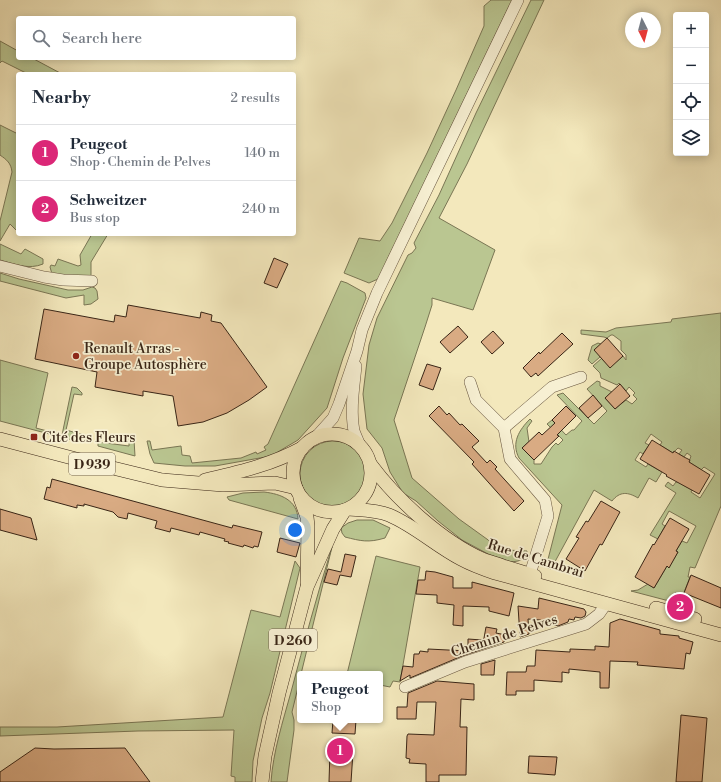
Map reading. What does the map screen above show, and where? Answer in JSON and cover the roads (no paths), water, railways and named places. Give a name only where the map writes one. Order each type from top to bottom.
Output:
[{"type":"main road","points":[[326,434],[339,434],[347,436],[360,445],[368,457],[371,465],[371,480],[369,487],[361,500],[347,509],[335,512],[320,510],[306,503],[297,492],[293,474],[293,467],[302,448],[315,438],[326,434]]},
{"type":"main road","name":"D 939","points":[[0,440],[162,480],[222,485],[275,483],[297,492]]},
{"type":"main road","name":"D 939","points":[[197,482],[243,472],[275,461],[302,448]]},
{"type":"main road","name":"Rue de Cambrai","points":[[371,465],[391,489],[436,529],[468,552],[484,560],[721,627]]},
{"type":"main road","name":"D 260","points":[[297,492],[307,517],[308,526],[307,587]]},
{"type":"main road","name":"Rue de Cambrai","points":[[347,509],[388,515],[416,530],[460,559],[476,567],[721,635]]},
{"type":"main road","name":"D 260","points":[[262,782],[266,756],[280,693],[307,587],[333,529],[347,509]]},
{"type":"street","points":[[315,438],[333,418],[340,404],[362,330],[377,293],[518,0]]},
{"type":"street","points":[[0,266],[44,277],[63,280],[92,281]]},
{"type":"street","points":[[357,351],[353,400],[353,422],[360,445]]},
{"type":"street","points":[[504,428],[552,387],[581,377]]},
{"type":"street","points":[[470,382],[476,400],[504,428],[510,459],[545,500],[548,516],[530,574]]},
{"type":"street","name":"Chemin de Pelves","points":[[405,687],[465,662],[586,624],[600,614],[606,604]]},
{"type":"place","name":"Renault Arras - Groupe Autosphère","points":[[76,356]]},
{"type":"place","name":"Cité des Fleurs","points":[[34,437]]},
{"type":"place","name":"Schweitzer","points":[[680,607]]},
{"type":"place","name":"Peugeot","points":[[340,751]]}]
